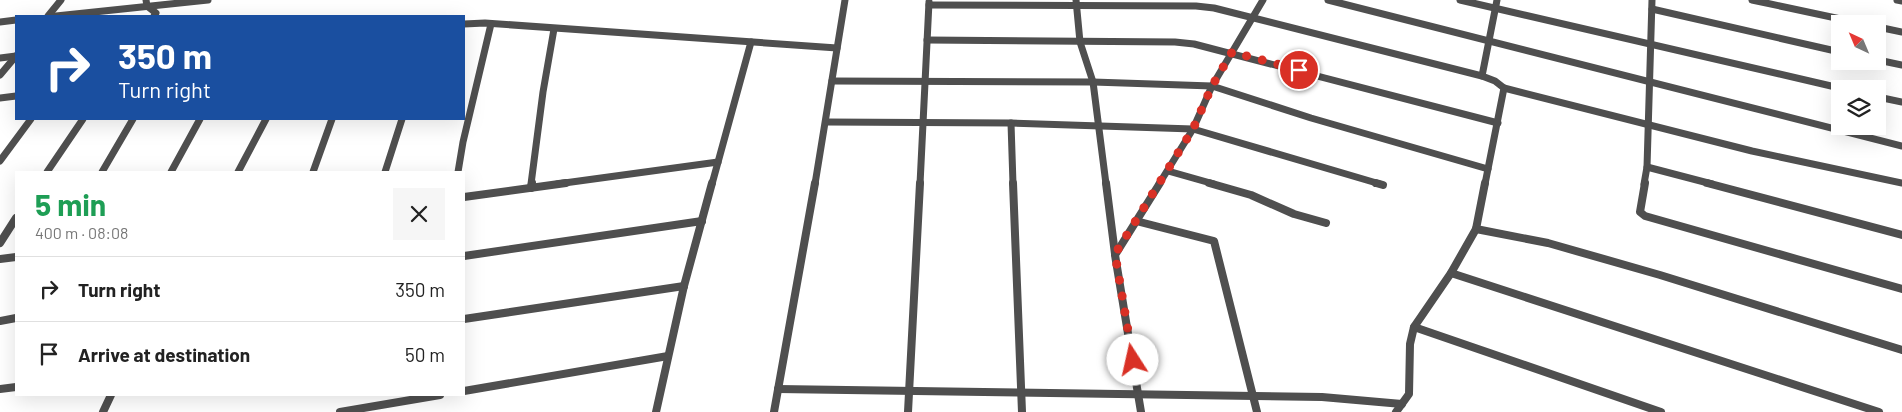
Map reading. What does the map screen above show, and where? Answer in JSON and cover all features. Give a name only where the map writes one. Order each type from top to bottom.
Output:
[{"type":"street","points":[[49,15],[60,0]]},
{"type":"street","points":[[63,15],[146,3],[208,0]]},
{"type":"street","points":[[774,412],[846,0]]},
{"type":"street","points":[[1115,254],[1193,129],[1212,86],[1262,0]]},
{"type":"street","points":[[1328,0],[1902,146]]},
{"type":"street","points":[[1460,0],[1496,4],[1650,44],[1831,86]]},
{"type":"street","points":[[1652,0],[1647,167],[1640,212],[1645,216],[1902,289]]},
{"type":"street","points":[[1752,0],[1831,17]]},
{"type":"street","points":[[1897,0],[1902,1]]},
{"type":"street","points":[[908,412],[929,2],[1196,6],[1253,18],[1482,76],[1496,81],[1504,88],[1792,161],[1865,178],[1902,183]]},
{"type":"street","points":[[146,3],[156,13],[155,15]]},
{"type":"street","points":[[1076,3],[1080,42],[1092,82],[1115,254],[1141,412]]},
{"type":"street","points":[[1482,76],[1496,4]]},
{"type":"street","points":[[1652,10],[1831,50]]},
{"type":"street","points":[[0,22],[15,20]]},
{"type":"street","points":[[465,24],[491,24],[838,48]]},
{"type":"street","points":[[458,171],[462,142],[491,24]]},
{"type":"street","points":[[531,188],[542,92],[554,29]]},
{"type":"street","points":[[1886,29],[1902,32]]},
{"type":"street","points":[[927,40],[1175,42],[1194,44],[1232,52],[1498,123]]},
{"type":"street","points":[[656,412],[684,286],[751,42]]},
{"type":"street","points":[[0,58],[15,56]]},
{"type":"street","points":[[0,75],[15,57]]},
{"type":"street","points":[[1886,62],[1902,66]]},
{"type":"street","points":[[832,81],[1092,82],[1212,86],[1311,118],[1488,169]]},
{"type":"street","points":[[778,389],[1322,397],[1399,408],[1408,394],[1410,344],[1414,327],[1451,273],[1476,229],[1504,88]]},
{"type":"street","points":[[0,98],[15,96]]},
{"type":"street","points":[[1886,99],[1902,102]]},
{"type":"street","points":[[0,161],[30,120]]},
{"type":"street","points":[[48,171],[82,120]]},
{"type":"street","points":[[103,171],[132,120]]},
{"type":"street","points":[[172,171],[199,120]]},
{"type":"street","points":[[239,171],[265,120]]},
{"type":"street","points":[[312,171],[332,120]]},
{"type":"street","points":[[385,171],[402,120]]},
{"type":"street","points":[[826,122],[1011,123],[1193,129],[1383,185]]},
{"type":"street","points":[[1011,123],[1022,412]]},
{"type":"street","points":[[465,197],[718,162]]},
{"type":"street","points":[[1647,167],[1902,235]]},
{"type":"street","points":[[1168,171],[1251,195],[1294,214],[1326,223]]},
{"type":"street","points":[[0,242],[15,220]]},
{"type":"street","points":[[465,256],[702,221]]},
{"type":"street","points":[[1136,221],[1214,241],[1257,412]]},
{"type":"street","points":[[1476,229],[1548,243],[1660,275],[1902,350]]},
{"type":"street","points":[[0,259],[15,257]]},
{"type":"street","points":[[1451,273],[1879,412]]},
{"type":"street","points":[[465,319],[684,286]]},
{"type":"street","points":[[0,321],[15,318]]},
{"type":"street","points":[[1414,327],[1661,412]]},
{"type":"street","points":[[465,391],[668,356]]},
{"type":"street","points":[[0,389],[15,387]]},
{"type":"street","points":[[103,412],[111,396]]},
{"type":"street","points":[[340,412],[434,396]]},
{"type":"route","points":[[1133,360],[1115,254],[1193,129],[1212,86],[1232,52],[1299,70]]}]
